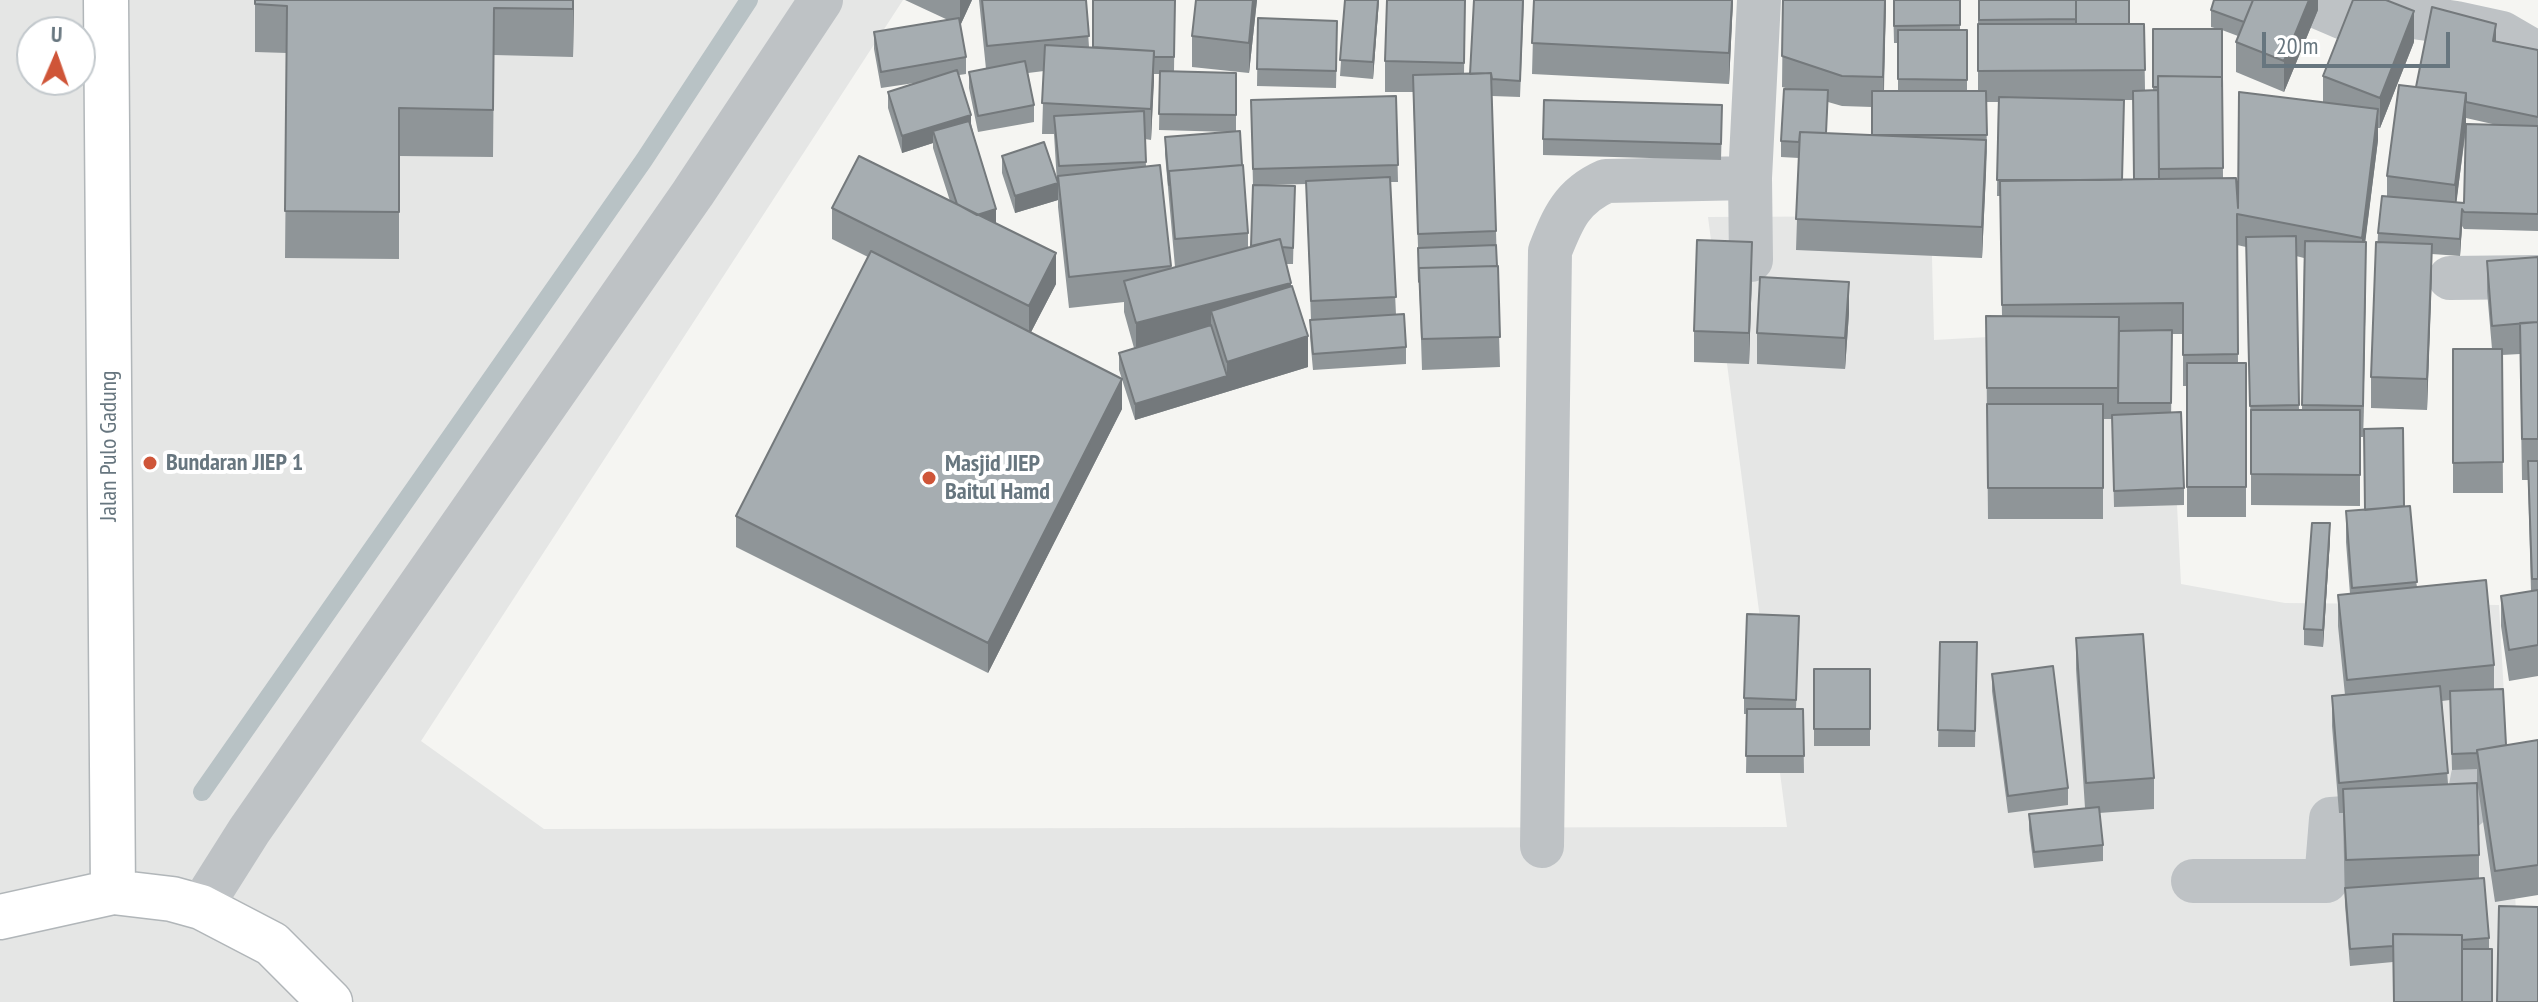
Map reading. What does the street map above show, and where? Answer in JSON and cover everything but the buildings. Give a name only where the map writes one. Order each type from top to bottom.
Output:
[{"type":"street","name":"Jalan Pulo Gadung","points":[[106,0],[113,892]]},
{"type":"street","points":[[201,907],[249,831],[693,193],[821,0]]},
{"type":"street","points":[[1751,260],[1750,178],[1759,0]]},
{"type":"street","points":[[2302,0],[2344,18],[2399,15],[2502,33],[2538,54]]},
{"type":"street","points":[[1542,846],[1550,251],[1562,221],[1586,190],[1606,181],[1750,178]]},
{"type":"street","points":[[2450,278],[2538,277]]},
{"type":"street","points":[[2193,881],[2326,881],[2331,819],[2467,807],[2473,776],[2538,767]]},
{"type":"street","points":[[0,917],[113,892],[143,894],[201,907],[272,944],[330,1002]]},
{"type":"shaded area","points":[[0,0],[903,0],[421,741],[544,829],[1787,827],[1708,217],[1931,216],[1934,340],[2168,327],[2181,584],[2285,603],[2499,605],[2521,1002],[0,1002]]},
{"type":"waterway","points":[[202,792],[644,160],[749,0]]},
{"type":"place","name":"Bundaran JIEP 1","points":[[150,463]]},
{"type":"place","name":"Masjid JIEP Baitul Hamd","points":[[929,478]]}]
